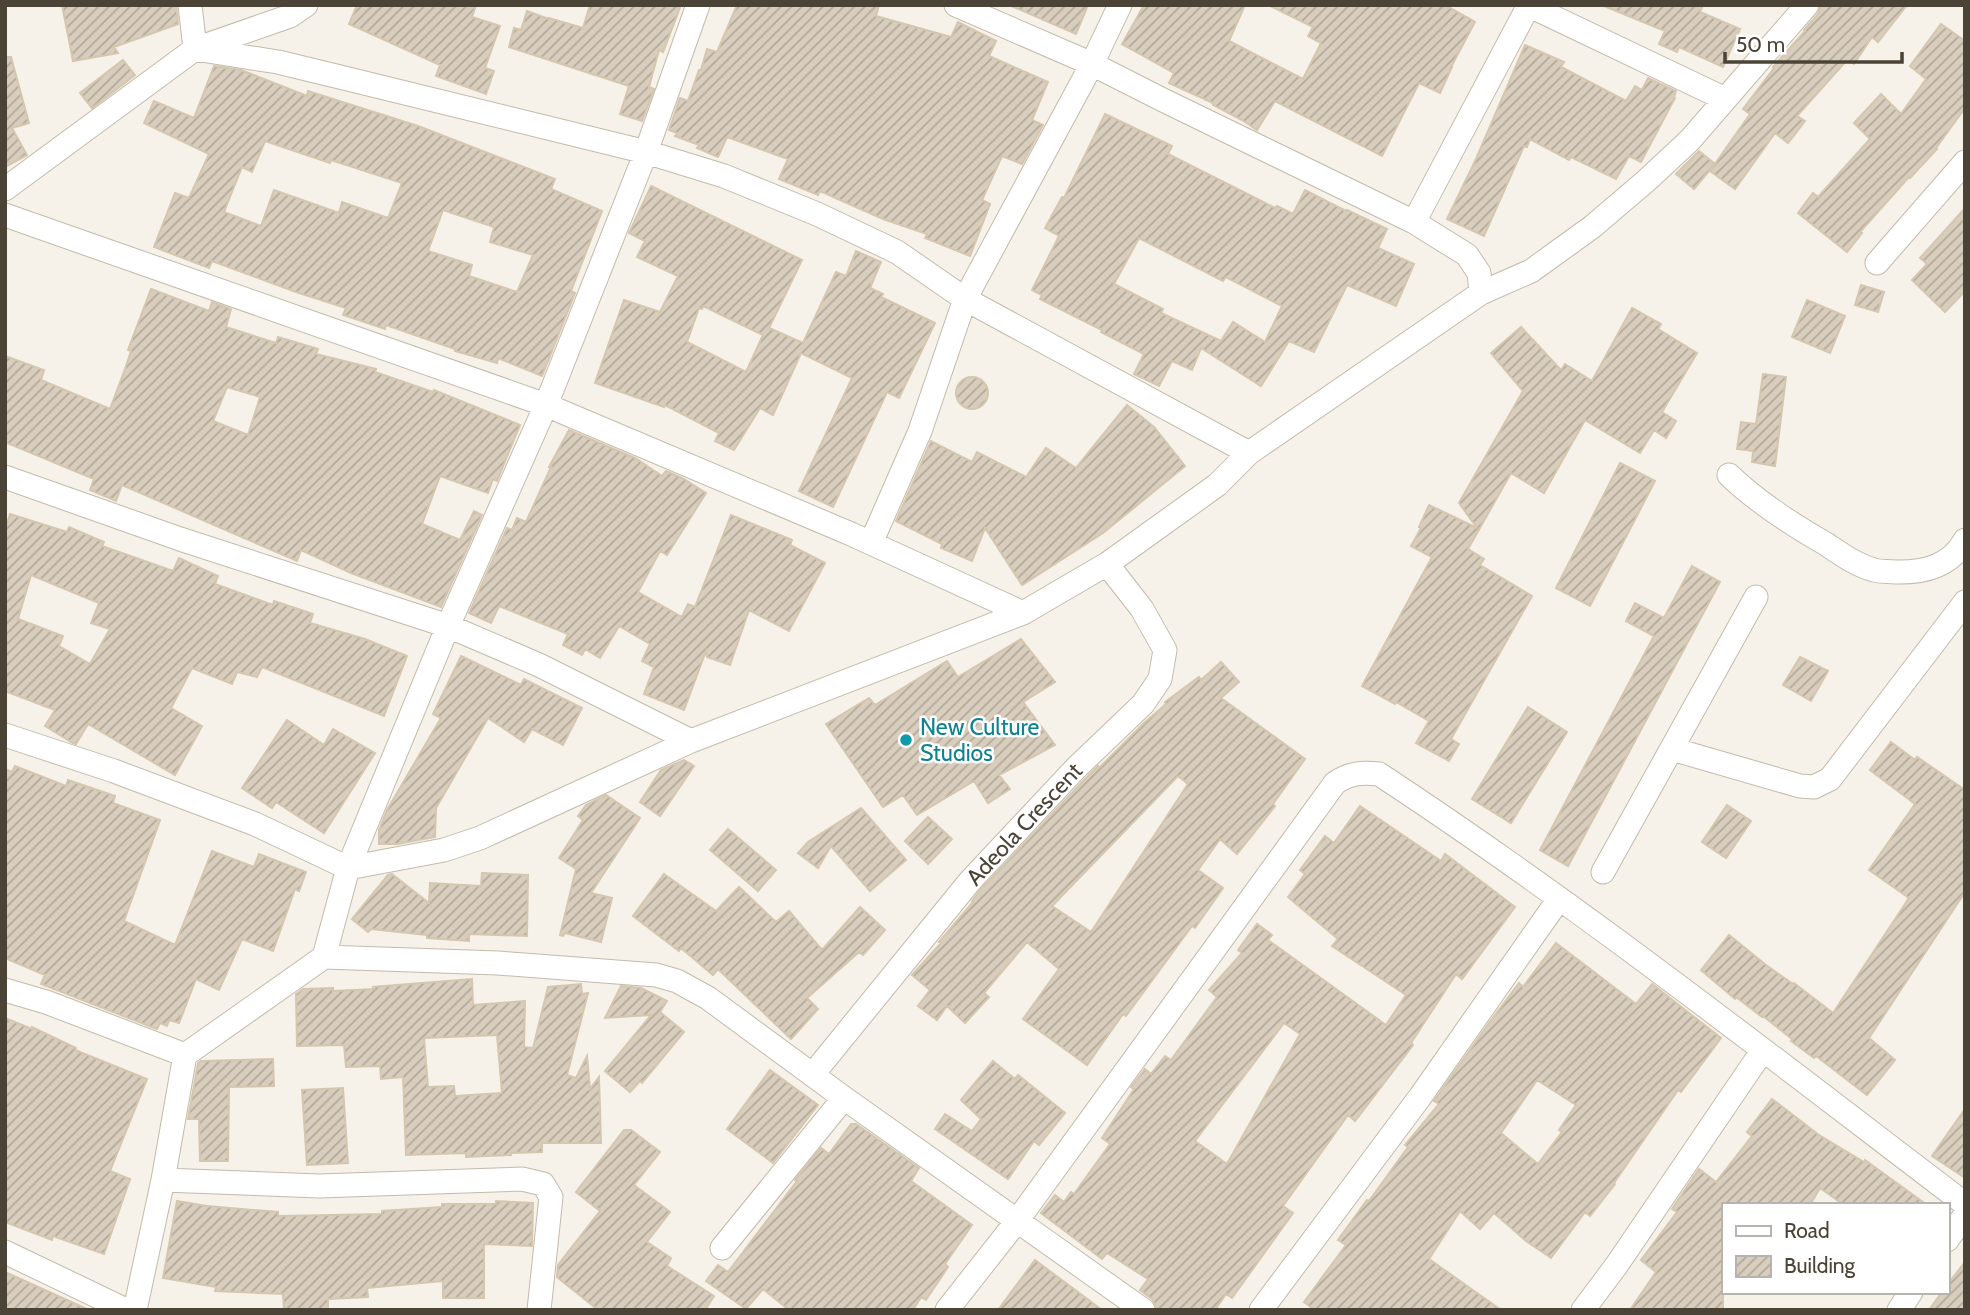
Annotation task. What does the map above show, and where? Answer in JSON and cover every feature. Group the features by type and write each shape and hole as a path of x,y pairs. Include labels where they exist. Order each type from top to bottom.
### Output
{"street":[{"path":"190,5 195,49"},
{"path":"5,189 195,49 290,16 306,5"},
{"path":"324,957 348,868 447,626 546,405 646,152 698,5"},
{"path":"956,5 1092,64 1415,222 1467,255 1479,273 1481,293"},
{"path":"871,543 920,430 965,299 1092,64 1120,5"},
{"path":"1415,222 1529,5 1725,99"},
{"path":"5,735 114,771 255,824 348,868 443,850 480,838 691,741 1023,613 1109,566 1217,485 1249,453 1481,293 1531,271 1592,227 1690,140 1807,5"},
{"path":"195,49 278,62 646,152 724,176 817,214 897,252 965,299 1249,453"},
{"path":"1877,263 1965,162"},
{"path":"5,215 546,405 871,543 1023,613"},
{"path":"1729,475 1771,510 1875,571 1919,572 1937,566 1948,560 1965,540"},
{"path":"5,477 447,626 539,665 691,741"},
{"name":"Adeola Crescent","path":"813,1074 970,881 1076,768 1143,704 1160,679 1165,650 1142,608 1109,566"},
{"path":"1603,872 1756,597"},
{"path":"1672,749 1800,786 1814,787 1830,779 1965,603"},
{"path":"947,1310 1017,1221 1335,783 1348,775 1364,772 1379,774 1559,899 1965,1204"},
{"path":"1261,1310 1420,1097 1559,899"},
{"path":"135,1310 163,1180 185,1055 324,957 498,963 656,975 677,981 708,998 1143,1310"},
{"path":"5,990 47,1002 185,1055"},
{"path":"1583,1310 1763,1050"},
{"path":"722,1248 844,1098"},
{"path":"163,1180 319,1186 522,1179 543,1184 551,1197 539,1310"},
{"path":"1949,1237 1965,1215"},
{"path":"5,1252 126,1310"},
{"path":"1899,1310 1910,1294"}],"building":[{"path":"62,5 176,5 178,24 114,47 118,53 73,61"},
{"path":"357,5 476,5 472,17 500,26 485,68 494,71 486,94 436,76 440,65 349,24"},
{"path":"590,5 681,5 663,52 659,50 649,87 654,89 642,121 620,114 629,86 509,47 514,28 521,30 527,11 583,28"},
{"path":"737,5 879,5 876,16 951,37 958,22 996,41 989,56 1048,82 1032,120 1043,125 1022,164 1002,156 982,200 990,204 970,256 925,238 927,234 883,219 820,191 818,195 779,179 788,159 727,137 718,157 697,148 699,145 675,136 677,133 669,130 680,98 688,101 707,49 717,52"},
{"path":"1009,5 1088,5 1076,34"},
{"path":"1144,5 1245,5 1229,41 1303,79 1321,43 1308,36 1313,27 1268,5 1445,5 1475,22 1440,93 1419,83 1382,156 1275,101 1257,130 1213,103 1169,83 1174,73 1122,44"},
{"path":"1703,5 1700,12 1740,29 1723,67 1679,47 1677,52 1659,44 1665,31 1604,6"},
{"path":"1821,5 1907,5 1878,42 1872,37 1854,64 1847,60 1797,116 1805,121 1788,143 1775,133 1735,189 1710,171 1750,114 1743,109 1773,67 1818,14"},
{"path":"1941,24 1965,41 1965,108 1937,149 1860,232 1862,233 1847,252 1798,213 1813,193 1818,197 1870,139 1854,123 1881,94 1901,114 1926,79 1910,66"},
{"path":"1525,45 1564,62 1561,67 1626,101 1635,86 1642,90 1648,78 1676,91 1675,98 1641,162 1629,156 1616,179 1571,157 1569,160 1530,139 1527,147 1524,146 1484,236 1447,219"},
{"path":"5,57 11,57 29,123 12,128 27,155 5,167"},
{"path":"123,60 135,75 92,108 80,93"},
{"path":"214,66 241,70 307,96 308,91 418,126 555,179 551,189 602,211 571,291 575,293 542,376 498,358 497,363 455,351 386,325 385,329 343,315 346,308 212,261 209,268 154,247 175,193 189,198 209,154 144,123 154,101 194,118","holes":["265,141 402,183 388,218 342,202 339,213 274,190 261,226 224,212 242,167 252,172","443,210 494,227 490,242 533,255 517,292 469,276 472,265 428,251"]},
{"path":"1105,114 1172,146 1168,154 1275,208 1277,206 1293,214 1305,190 1387,229 1378,248 1414,264 1396,306 1347,285 1314,352 1289,341 1261,386 1201,348 1192,370 1172,361 1159,386 1134,374 1144,354 1040,299 1042,295 1032,290 1059,236 1045,228 1062,197 1064,198","holes":["1139,238 1223,281 1226,277 1282,306 1265,342 1233,322 1221,341 1161,313 1163,309 1114,284"]},
{"path":"1699,151 1715,164 1694,189 1676,174"},
{"path":"651,186 802,260 769,328 803,343 836,272 846,276 856,251 881,262 870,288 883,294 881,297 935,323 899,398 887,392 833,507 799,491 852,378 801,353 773,415 760,408 734,450 715,441 719,433 665,405 664,407 595,383 624,300 660,312 678,276 637,257 645,241 629,233","holes":["703,306 763,335 746,372 687,342 699,308 702,309"]},
{"path":"1965,208 1965,291 1945,312 1912,280 1927,264 1920,258"},
{"path":"1861,285 1884,292 1878,312 1855,305"},
{"path":"151,289 209,311 212,302 231,309 226,327 276,343 278,337 318,349 316,354 376,369 375,372 433,392 434,390 520,425 497,481 493,479 488,493 440,476 422,524 460,540 474,511 482,515 441,607 351,573 301,550 297,561 122,485 116,501 90,490 94,479 5,442 5,356 44,370 41,380 110,409 131,351 128,350","holes":["227,387 260,397 248,435 213,421"]},
{"path":"1807,300 1845,316 1830,353 1792,337"},
{"path":"1632,308 1661,324 1658,329 1697,353 1662,412 1676,421 1666,438 1654,430 1640,453 1585,420 1544,493 1511,473 1468,549 1484,559 1480,565 1532,596 1451,739 1459,744 1449,761 1416,743 1429,721 1362,686 1432,557 1411,546 1429,505 1477,528 1459,503 1523,391 1491,353 1521,327 1561,370 1565,364 1592,381"},
{"path":"1763,374 1786,377 1775,466 1752,462 1753,451 1737,449 1741,422 1756,424"},
{"path":"972,377 984,381 988,393 984,405 972,409 960,405 956,393 960,381"},
{"path":"1127,405 1154,427 1185,466 1103,533 1022,585 985,528 972,561 941,548 942,544 896,521 931,441 972,462 977,452 1026,477 1046,448 1076,468"},
{"path":"569,430 635,458 662,476 666,471 682,478 706,493 667,555 660,551 638,592 682,617 688,604 695,607 731,515 792,540 790,545 825,563 789,631 749,610 730,665 707,657 706,651 684,710 644,694 654,667 642,661 650,644 619,626 600,658 585,649 582,655 563,645 568,634 499,606 491,623 469,613 507,528 512,530 517,518 526,522 549,467"},
{"path":"1620,463 1655,481 1590,606 1556,588"},
{"path":"10,514 67,532 69,527 104,542 102,546 173,571 179,558 218,576 215,584 273,605 274,601 313,614 310,623 365,639 407,656 384,716 262,667 257,677 237,672 232,684 192,668 171,708 202,726 175,775 88,724 76,744 73,743 45,726 55,710 5,691 5,530","holes":["31,575 99,603 91,623 110,629 90,664 59,646 63,636 18,619"]},
{"path":"1692,566 1720,582 1568,866 1540,850 1654,636 1626,621 1635,603 1664,618"},
{"name":"New Culture Studios","path":"1021,639 1055,682 1023,702 1055,745 999,775 1010,789 988,803 974,781 917,815 903,795 883,807 826,724 869,698 875,705 947,661 958,677"},
{"path":"461,656 521,685 524,679 582,708 563,745 532,729 524,742 488,718 436,808 435,837 397,844 379,844 379,830 387,810 441,718 433,714"},
{"path":"1800,657 1828,671 1811,701 1783,685"},
{"path":"1221,662 1239,682 1221,698 1305,759 1273,804 1275,806 1237,854 1220,839 1198,870 1223,888 1126,1016 1123,1014 1087,1065 1023,1019 1059,969 1027,942 984,993 989,997 965,1023 947,1006 937,1020 918,1006 930,990 912,975 941,943 939,942 982,888 1086,778 1166,704 1165,702 1199,677 1201,680","holes":["1178,776 1188,784 1091,932 1052,906"]},
{"path":"1528,707 1567,732 1511,823 1472,799"},
{"path":"287,720 324,745 333,729 375,753 324,833 276,802 272,808 242,788"},
{"path":"1891,742 1965,790 1965,892 1869,1038 1895,1060 1867,1095 1816,1056 1814,1058 1791,1041 1792,1039 1763,1016 1736,997 1735,999 1701,970 1729,935 1833,1013 1909,898 1869,870 1915,804 1870,770"},
{"path":"684,760 694,766 660,816 640,802 661,770"},
{"path":"15,766 66,786 68,780 115,796 113,803 160,820 124,921 175,945 212,851 254,867 259,854 306,872 299,891 295,889 273,951 242,939 219,990 196,979 179,1023 169,1020 167,1026 160,1023 157,1029 41,984 45,975 5,958 5,769 12,772"},
{"path":"606,795 640,818 591,893 612,898 601,942 565,933 563,936 560,935 576,869 559,858 583,820 578,816 586,805"},
{"path":"1727,805 1751,821 1726,858 1702,842"},
{"path":"1360,806 1441,861 1445,854 1515,907 1462,979 1456,974 1411,1043 1413,1045 1355,1121 1348,1115 1283,1206 1293,1213 1232,1298 1226,1294 1215,1310 1157,1310 1152,1299 1140,1290 1148,1279 1107,1253 1102,1259 1041,1213 1055,1195 1064,1202 1071,1192 1074,1194 1110,1144 1102,1138 1134,1089 1131,1087 1145,1069 1151,1074 1165,1056 1171,1060 1217,997 1209,990 1242,953 1238,950 1257,924 1272,935 1268,940 1386,1025 1406,995 1332,946 1338,939 1288,897 1305,874 1300,870 1325,836 1334,843","holes":["1284,1023 1300,1034 1227,1164 1195,1141"]},
{"path":"861,808 906,860 870,891 831,846 818,868 798,853 808,842"},
{"path":"928,817 952,839 928,864 905,841"},
{"path":"728,829 776,870 758,891 710,850"},
{"path":"482,873 528,875 527,936 469,934 469,941 427,938 427,935 371,929 368,932 352,919 388,875 392,874 429,903 430,883 481,886"},
{"path":"664,874 716,911 739,887 776,922 789,911 822,950 860,907 885,930 863,955 859,952 807,998 818,1009 791,1039 718,969 713,975 681,948 679,951 633,916"},
{"path":"1556,943 1636,1004 1652,984 1721,1038 1681,1092 1678,1090 1615,1184 1590,1216 1585,1212 1551,1258 1526,1241 1494,1213 1480,1229 1460,1211 1429,1259 1501,1310 1315,1310 1304,1302 1346,1245 1338,1240 1408,1147 1405,1145 1439,1104 1434,1101 1489,1023 1519,983 1523,987","holes":["1537,1080 1576,1105 1559,1130 1562,1132 1538,1164 1501,1133"]},
{"path":"472,979 473,1005 525,1001 524,1047 533,1048 548,987 581,984 582,994 588,993 567,1075 576,1078 587,1056 590,1089 599,1077 601,1143 542,1143 542,1152 511,1155 406,1155 403,1077 381,1079 380,1066 346,1067 344,1045 297,1046 296,994 303,989 333,988 333,991 374,989 373,987","holes":["497,1035 502,1093 455,1096 454,1086 428,1087 424,1038"]},
{"path":"621,986 641,988 667,1001 660,1012 684,1032 642,1083 640,1081 630,1092 605,1071 651,1015 605,1018"},
{"path":"5,1018 32,1027 76,1048 75,1050 147,1079 110,1171 130,1179 104,1254 53,1236 52,1240 5,1222"},
{"path":"273,1059 274,1086 229,1087 228,1161 200,1161 199,1119 188,1119 198,1063"},
{"path":"993,1061 1015,1079 1018,1075 1065,1113 1039,1145 1034,1141 1008,1179 935,1129 945,1114 972,1131 981,1119 961,1100"},
{"path":"770,1070 818,1105 773,1163 727,1129"},
{"path":"343,1088 348,1163 307,1165 302,1090"},
{"path":"1772,1099 1819,1135 1864,1162 1865,1160 1924,1203 1841,1203 1820,1188 1811,1203 1722,1203 1723,1310 1630,1310 1656,1272 1641,1260 1677,1212 1672,1209 1699,1169 1716,1182 1752,1136 1747,1132"},
{"path":"1965,1109 1965,1178 1932,1156"},
{"path":"851,1124 856,1124 919,1168 911,1181 972,1225 945,1264 948,1267 926,1300 921,1297 913,1310 789,1310 763,1289 746,1309 706,1281 718,1265 728,1272 821,1148 829,1154"},
{"path":"624,1130 631,1130 660,1152 634,1185 670,1212 647,1242 671,1258 667,1266 714,1296 705,1310 598,1310 557,1277 558,1265 600,1211 576,1192"},
{"path":"177,1201 278,1212 278,1216 382,1214 382,1211 442,1207 442,1204 496,1204 496,1201 533,1203 532,1246 484,1244 484,1298 443,1298 443,1281 367,1288 368,1297 328,1299 328,1310 284,1310 283,1294 215,1291 216,1287 163,1278"},
{"path":"1035,1260 1102,1310 998,1310"},
{"path":"1965,1262 1965,1310 1929,1310 1941,1294 1949,1294 1949,1282"},
{"path":"5,1272 89,1310 5,1310"}],"place":[{"name":"New Culture Studios","path":"906,740"}]}
